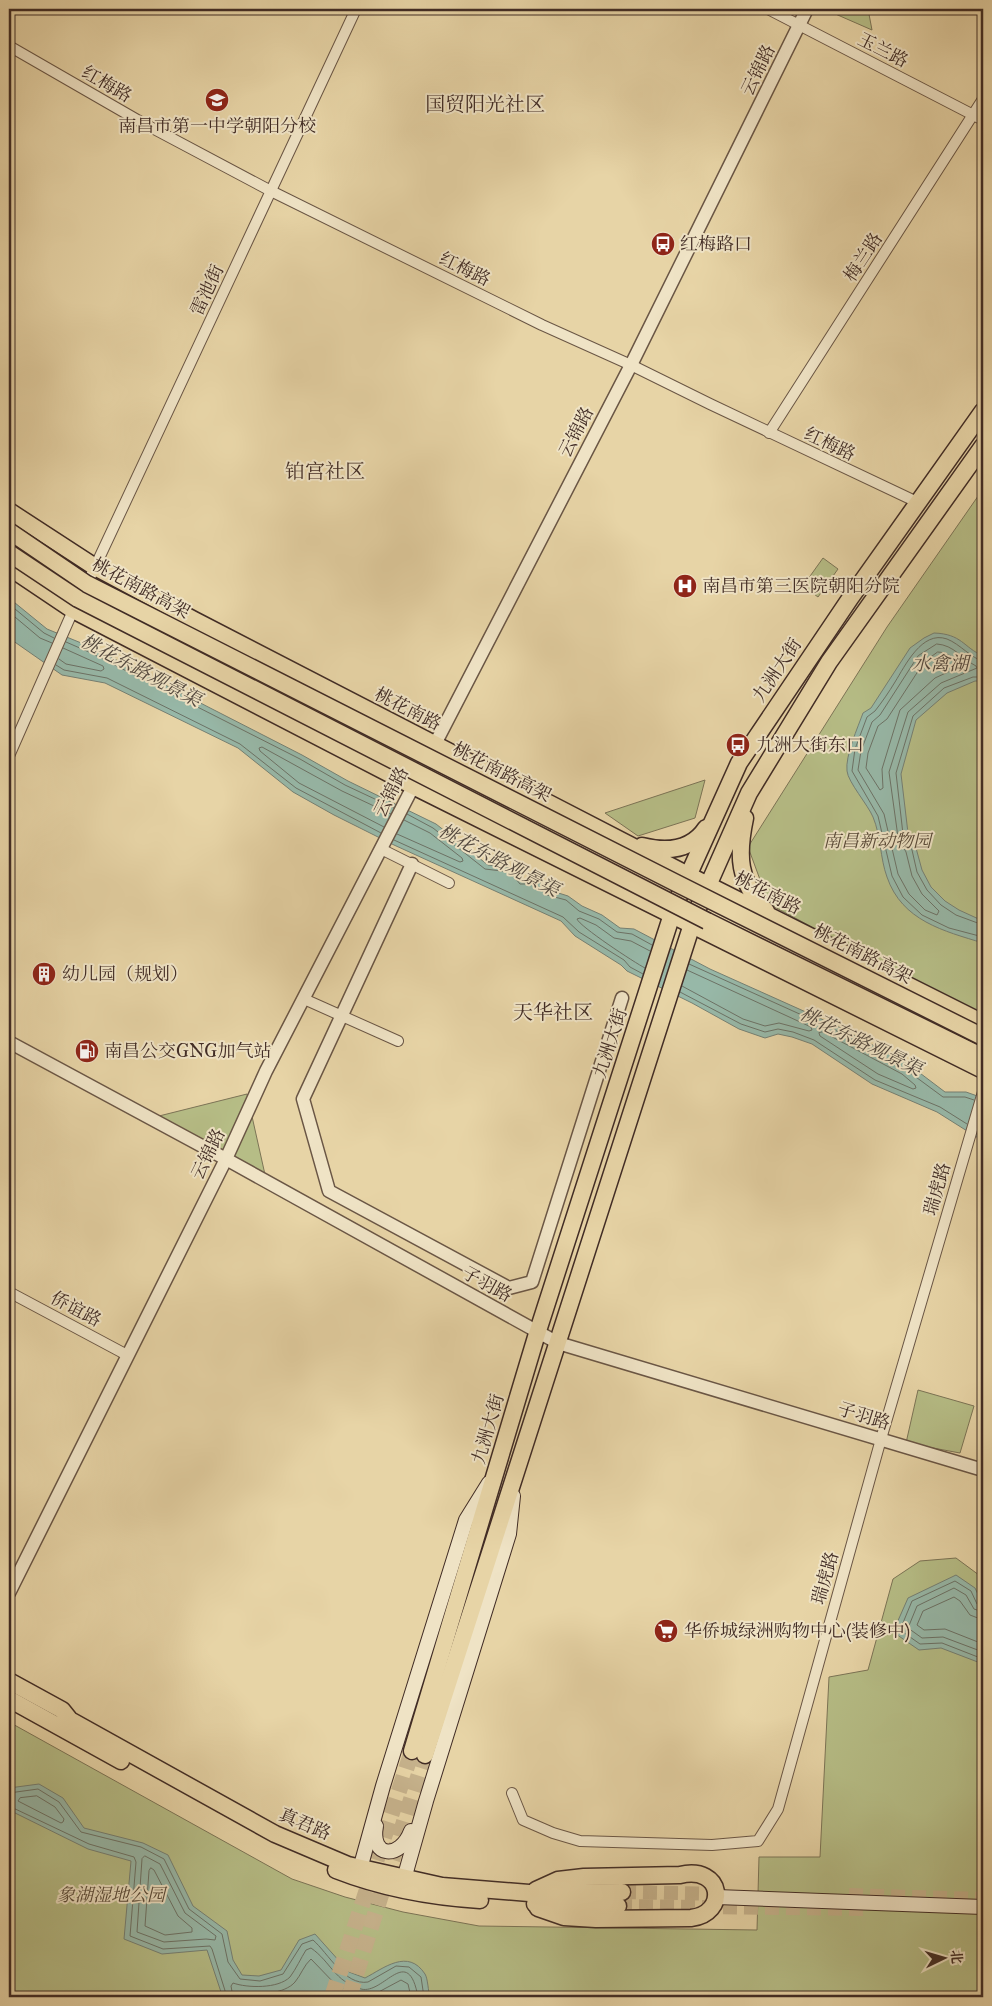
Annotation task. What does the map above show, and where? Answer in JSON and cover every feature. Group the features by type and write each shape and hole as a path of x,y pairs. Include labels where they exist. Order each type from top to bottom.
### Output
{"main road":[{"name":"九洲大街","path":"983,411 917,502 801,670 739,764 688,875 663,941 532,1350 418,1753 515,1473 684,950 708,885 750,793 829,662 983,446"},
{"name":"桃花南路","path":"9,511 95,567 194,620 619,840 983,1023"},
{"name":"桃花南路高架","path":"9,531 87,584 676,884 983,1037"},
{"path":"9,553 76,605 708,922 983,1057"},
{"path":"9,567 411,791 640,899 983,1070"},
{"path":"619,840 648,848 669,850 680,849 693,841 705,830 739,764"},
{"path":"750,793 740,839 741,865 749,891 772,918"},
{"path":"640,899 662,926 663,941"},
{"path":"359,1873 383,1786 466,1520 498,1467"},
{"path":"403,1883 426,1801 509,1534 515,1473"},
{"name":"真君路","path":"9,1681 62,1710 70,1720 275,1834 348,1864 359,1873"},
{"name":"真君路","path":"9,1699 269,1842 359,1873 403,1883 442,1886 528,1898 620,1899"},
{"path":"383,1786 374,1837 382,1849 389,1852 403,1847 409,1837 420,1808 426,1801"},
{"path":"693,1872 706,1876 713,1882 716,1897 715,1904 700,1917 596,1919 564,1917 528,1898 558,1880 584,1876 680,1875 693,1872"},
{"path":"716,1897 983,1907"}],"street":[{"name":"雷池街","path":"87,584 356,9"},
{"name":"玉兰路","path":"768,9 983,120"},
{"name":"云锦路","path":"9,1593 226,1159 266,1071 631,365 807,9"},
{"name":"红梅路","path":"9,46 141,122 271,191 542,326 631,365 769,433 917,502"},
{"name":"梅兰路","path":"769,433 983,99"},
{"path":"9,756 76,605"},
{"path":"382,847 449,882"},
{"path":"412,864 303,1099 329,1192 509,1288 532,1282 622,998"},
{"path":"304,999 398,1041"},
{"name":"子羽路","path":"9,1042 226,1159 558,1343 983,1470"},
{"name":"瑞虎路","path":"512,1793 523,1820 553,1833 580,1841 712,1845 758,1841 778,1809 881,1439 983,1092"},
{"name":"侨谊路","path":"9,1292 127,1355"},
{"path":"517,1320 532,1350"}],"green space":[{"path":"824,9 868,9 872,30"},
{"name":"南昌新动物园","path":"983,489 983,1014 881,964 769,904 748,847 887,627"},
{"path":"823,558 838,569 818,597 803,586"},
{"path":"705,780 695,818 638,836 605,813"},
{"path":"247,1094 268,1188 143,1120"},
{"path":"918,1390 974,1406 960,1453 906,1443"},
{"name":"象湖湿地公园","path":"956,1558 983,1578 983,1997 9,1997 9,1722 292,1879 345,1897 403,1912 479,1926 757,1930 759,1857 820,1857 829,1677 868,1670 893,1579 920,1561"}],"water":[{"name":"桃花东路观景渠","path":"9,598 47,629 91,647 302,755 348,781 436,824 488,865 512,868 522,880 536,879 549,890 568,896 582,906 602,915 620,928 634,929 710,969 837,1026 908,1064 945,1092 966,1092 983,1098 983,1141 937,1112 872,1084 812,1044 778,1034 765,1038 739,1029 627,971 621,965 575,936 561,921 394,845 293,792 238,748 105,683 62,675 9,638"},
{"name":"水禽湖","path":"934,633 957,638 983,656 983,681 975,681 947,693 916,720 901,774 908,833 916,848 922,870 931,887 945,901 983,921 983,943 954,934 926,922 903,904 894,892 887,877 873,817 848,776 847,771 850,750 863,713 871,708 910,648"},
{"path":"956,1575 975,1588 983,1605 983,1664 941,1648 919,1650 893,1632 908,1598"},
{"path":"39,1784 63,1798 84,1828 143,1843 168,1855 193,1906 227,1931 233,1960 242,1975 259,1976 281,1970 299,1940 315,1934 349,1972 365,1978 388,1965 404,1961 411,1962 418,1966 425,1974 430,1997 221,1997 222,1995 207,1950 162,1954 124,1939 131,1861 88,1849 9,1810 9,1788"}],"tunnel":[{"path":"332,1997 412,1751"},
{"path":"349,1997 425,1755"},
{"path":"622,1892 725,1894"},
{"path":"849,1895 983,1899"},
{"path":"618,1906 870,1909"}],"place":[{"name":"南昌市第一中学朝阳分校","path":"217,100"},
{"name":"红梅路口","path":"663,244"},
{"name":"南昌市第三医院朝阳分院","path":"685,586"},
{"name":"九洲大街东口","path":"738,745"},
{"name":"幼儿园（规划）","path":"44,974"},
{"name":"南昌公交GNG加气站","path":"87,1051"},
{"name":"华侨城绿洲购物中心(装修中)","path":"666,1631"}],"district":[{"name":"国贸阳光社区","path":"485,104"},
{"name":"铂宫社区","path":"325,471"},
{"name":"天华社区","path":"553,1012"}]}
